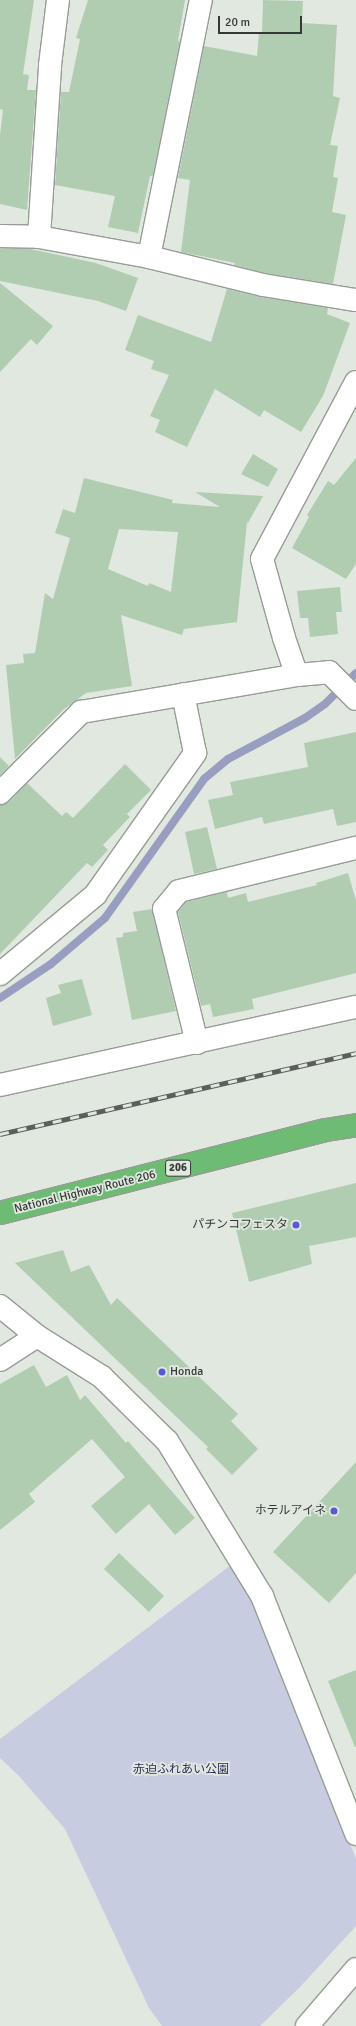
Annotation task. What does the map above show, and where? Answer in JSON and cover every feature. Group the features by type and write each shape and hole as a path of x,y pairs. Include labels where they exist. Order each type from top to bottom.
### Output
{"highway":[{"name":"National Highway Route 206","path":"0,1213 326,1130 356,1125"}],"street":[{"path":"39,236 50,65 58,0"},
{"path":"149,257 201,0"},
{"path":"0,236 39,236 149,257 263,285 356,300"},
{"path":"297,675 284,638 262,559 356,382"},
{"path":"0,794 81,712 297,675 329,672 356,699"},
{"path":"0,974 95,895 195,753 183,694"},
{"path":"197,1043 164,909 179,891 356,848"},
{"path":"0,1085 356,1007"},
{"path":"0,1306 37,1336 102,1377 167,1441 262,1596 356,1834"},
{"path":"0,1360 37,1336"},
{"path":"307,2026 355,1976"}],"green space":[{"name":"赤迫ふれあい公園","path":"231,1565 267,1629 356,1859 356,1926 300,1987 260,2026 162,2026 149,2008 65,1829 19,1776 0,1758 0,1739"}],"building":[{"path":"0,0 34,0 23,74 29,75 27,90 36,90 27,210 0,204 0,135 3,110 0,109"},
{"path":"88,0 185,0 178,41 180,41 153,176 150,176 138,233 108,227 115,196 55,185 61,92 69,92 80,39 76,38"},
{"path":"263,0 303,1 302,23 337,25 333,96 340,98 330,145 338,146 333,177 338,178 332,212 346,215 333,284 265,273 234,265 235,263 181,252 190,180 178,178 204,46 257,56 259,33 262,33"},
{"path":"0,248 30,249 96,263 138,278 126,311 98,301 0,281"},
{"path":"0,283 53,326 37,345 31,339 0,372"},
{"path":"227,289 261,297 328,308 327,314 350,323 323,396 301,432 264,410 260,417 215,389 187,447 155,432 160,420 150,416 169,375 151,369 154,361 125,350 138,315 211,342"},
{"path":"253,454 278,469 268,487 241,474"},
{"path":"356,458 356,564 346,579 292,548 309,517 307,515 328,481 334,485"},
{"path":"84,478 173,500 172,503 220,507 195,492 263,496 248,523 247,522 237,622 184,629 182,635 121,615 132,686 86,693 63,710 15,759 6,665 24,663 23,654 35,653 45,593 53,599 70,538 55,533 63,509 75,513","holes":["119,529 178,532 171,592 149,583 148,586 108,569"]},
{"path":"340,587 342,612 336,612 338,634 310,637 308,618 300,618 297,591"},
{"path":"356,732 356,822 337,826 333,809 264,824 262,817 215,829 208,800 233,795 230,782 308,767 304,743"},
{"path":"0,757 9,766 0,775"},
{"path":"125,764 151,790 127,814 130,817 103,845 108,850 92,867 87,863 0,954 0,805 9,802 27,783 62,816 66,812 73,818"},
{"path":"207,827 217,869 194,874 185,832"},
{"path":"348,873 356,900 356,973 252,999 254,1009 213,1017 210,1004 201,1006 178,912 186,902 227,892 228,898 246,893 248,902 317,885 316,883"},
{"path":"152,909 176,1011 132,1020 116,938 123,937 123,933 137,931 133,912"},
{"path":"82,979 92,1015 53,1026 46,998 61,993 58,985"},
{"name":"パチンコフェスタ","path":"356,1183 356,1237 309,1246 312,1264 249,1282 232,1213"},
{"path":"63,1250 71,1272 89,1265 111,1305 117,1298 238,1414 231,1421 258,1449 232,1475 206,1449 208,1447 15,1263"},
{"path":"34,1365 46,1387 67,1375 80,1400 85,1395 126,1443 128,1441 195,1518 175,1535 149,1504 116,1534 91,1506 125,1477 92,1439 29,1494 35,1502 0,1530 0,1384"},
{"name":"ホテルアイネ","path":"356,1462 356,1573 329,1603 273,1552"},
{"path":"119,1553 164,1596 149,1612 104,1569"},
{"path":"356,1670 356,1747 355,1747 328,1681"}],"waterway":[{"path":"0,998 51,964 105,918 204,779 228,759 305,718 325,704 356,673"}],"railway":[{"path":"0,1134 356,1053"}],"place":[{"name":"パチンコフェスタ","path":"296,1225"},
{"name":"Honda","path":"162,1372"},
{"name":"ホテルアイネ","path":"334,1511"}]}
